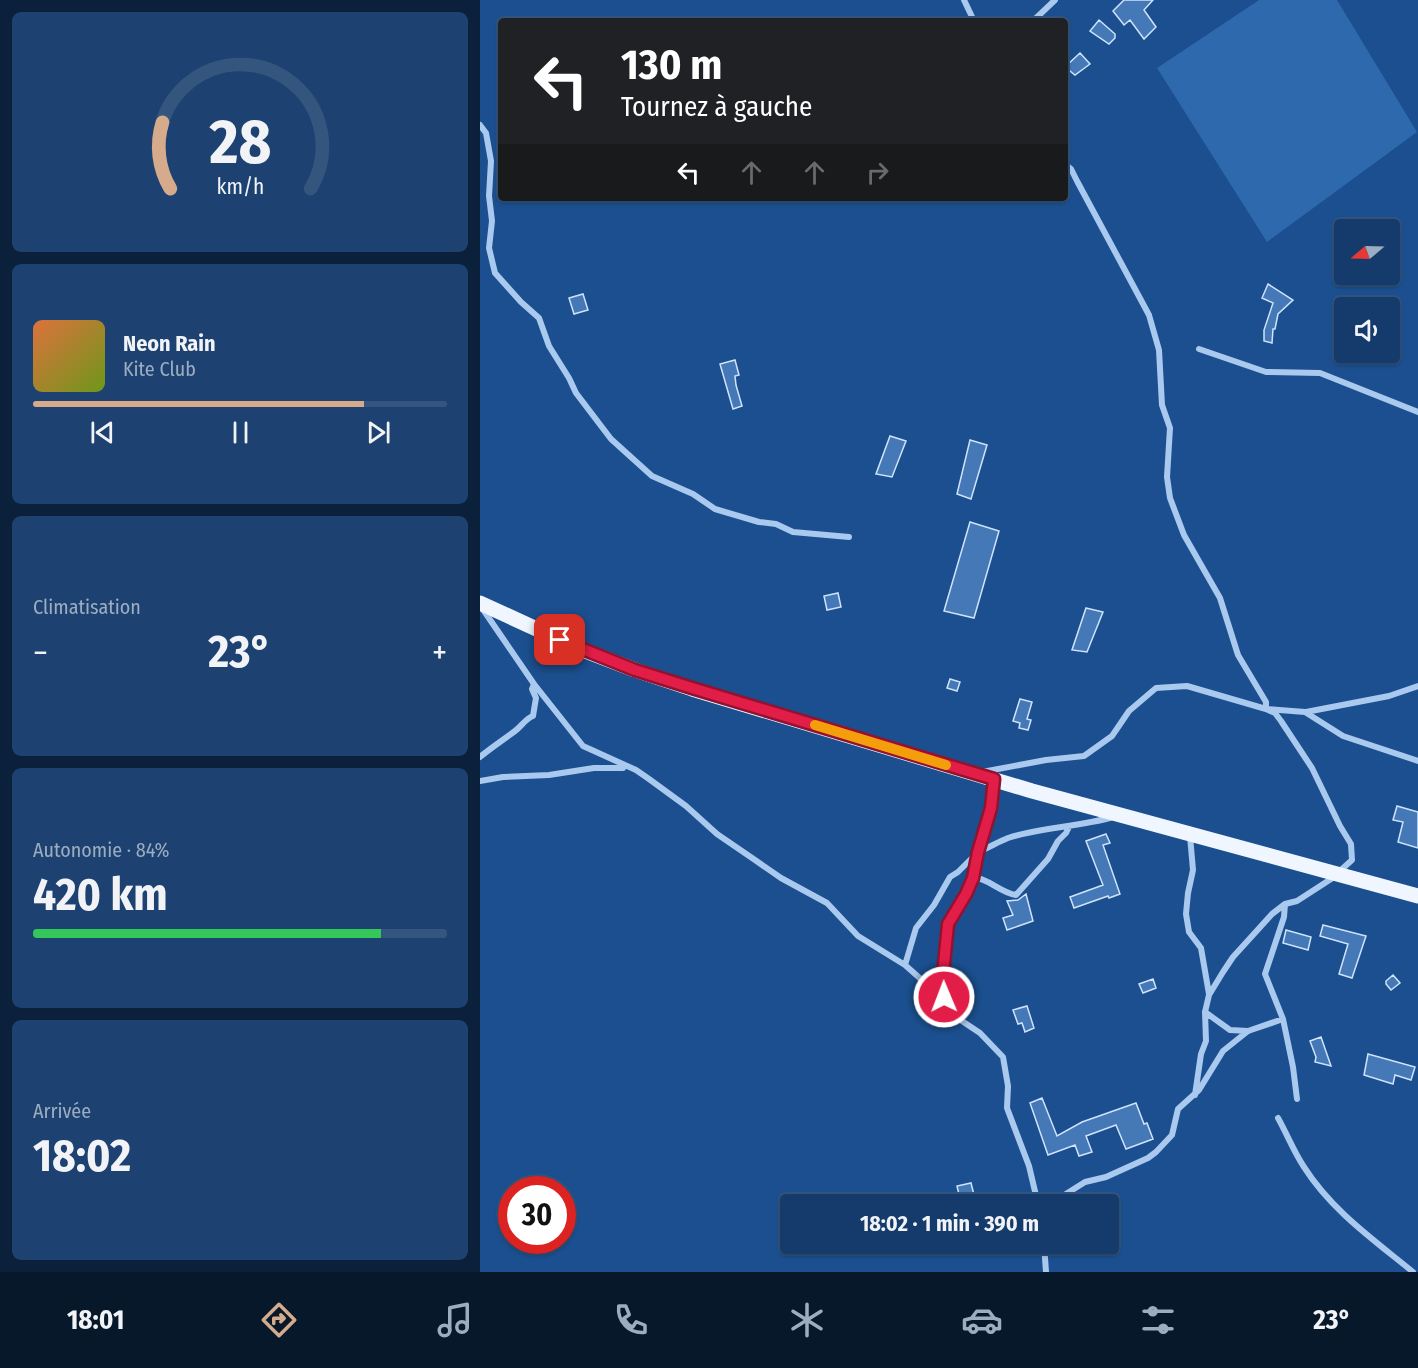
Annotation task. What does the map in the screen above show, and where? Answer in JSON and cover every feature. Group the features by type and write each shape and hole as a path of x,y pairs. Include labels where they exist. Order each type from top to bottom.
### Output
{"main road":[{"path":"480,604 580,649 635,670 994,779 1418,896"}],"street":[{"path":"964,0 973,18"},
{"path":"1036,18 1055,0"},
{"path":"480,124 486,133 492,161 489,196 492,221 489,248 495,273 539,318 549,346 576,393 611,439 652,476 693,494 715,508 793,532 849,537"},
{"path":"1068,168 1149,315 1159,350 1162,405 1170,428 1167,477 1170,498 1184,535 1220,598 1238,655 1266,702 1266,709"},
{"path":"1199,349 1266,372 1320,373 1418,412"},
{"path":"480,604 534,684 583,746 636,771 686,806 717,834 781,878 827,903 858,936 905,965 962,1021 980,1033 1003,1056 1008,1086 1007,1108 1029,1166 1036,1194"},
{"path":"480,757 533,716 536,698 532,689 534,684"},
{"path":"974,773 1046,760 1084,756 1112,736 1129,711 1156,688 1187,686 1266,709 1275,713 1281,721 1312,768 1351,844 1352,860 1331,879 1297,901 1285,904 1272,914 1233,957 1209,994 1205,1012 1206,1041 1201,1054 1195,1095"},
{"path":"1266,709 1305,712 1389,696 1418,686"},
{"path":"1305,712 1343,736 1418,761"},
{"path":"480,781 503,777 549,775 594,768 636,771"},
{"path":"945,1003 943,974 948,924 973,878 991,808 994,779"},
{"path":"905,965 916,928 934,905 950,877 978,852 1009,838 1092,823 1120,815"},
{"path":"973,878 979,878 1016,895 1048,859 1069,827"},
{"path":"1190,834 1193,870 1186,914 1189,932 1201,948 1209,994"},
{"path":"1285,904 1284,917 1265,974 1283,1019 1297,1099"},
{"path":"1205,1012 1230,1030 1248,1031"},
{"path":"1066,1194 1085,1182 1106,1177 1156,1152 1172,1135 1178,1109 1195,1095 1223,1051 1248,1031 1283,1019"},
{"path":"1278,1118 1304,1167 1326,1196 1359,1230 1413,1272"},
{"path":"1045,1254 1046,1272"}],"shaded area":[{"path":"1259,0 1337,0 1417,132 1267,242 1157,68"}],"building":[{"path":"1124,0 1153,0 1144,10 1156,27 1144,39 1130,20 1124,25 1113,11"},
{"path":"1099,20 1115,34 1115,38 1109,44 1090,31"},
{"path":"1080,53 1090,64 1075,75 1068,69 1068,64"},
{"path":"1268,284 1293,300 1278,314 1275,329 1273,329 1272,343 1264,341 1264,330 1273,303 1262,298"},
{"path":"583,294 588,310 574,314 569,298"},
{"path":"735,360 739,375 735,376 736,385 742,406 733,409 720,364"},
{"path":"890,436 906,441 892,477 876,474"},
{"path":"970,440 987,445 971,499 957,494"},
{"path":"970,522 999,531 974,618 944,611"},
{"path":"838,593 841,607 827,610 824,596"},
{"path":"1086,608 1103,612 1087,652 1072,650"},
{"path":"950,679 960,682 957,691 947,688"},
{"path":"1020,699 1032,702 1027,719 1031,720 1028,730 1019,728 1020,723 1013,721"},
{"path":"1397,806 1418,812 1418,848 1398,842 1403,822 1393,820"},
{"path":"1106,834 1110,843 1103,845 1120,894 1074,908 1070,897 1103,885 1086,841"},
{"path":"1026,894 1033,921 1007,930 1003,918 1013,915 1007,901 1018,900"},
{"path":"1323,925 1366,936 1352,978 1339,974 1348,944 1320,936"},
{"path":"1286,930 1311,937 1308,950 1283,943"},
{"path":"1393,975 1400,983 1391,990 1386,981"},
{"path":"1153,979 1156,988 1143,993 1139,984"},
{"path":"1027,1006 1034,1028 1025,1032 1022,1023 1018,1024 1013,1010"},
{"path":"1321,1037 1331,1066 1315,1062 1316,1057 1310,1041"},
{"path":"1368,1054 1415,1067 1411,1080 1395,1075 1393,1084 1364,1075"},
{"path":"1042,1098 1057,1136 1082,1122 1136,1103 1153,1139 1126,1149 1116,1125 1086,1136 1092,1152 1079,1156 1075,1145 1048,1155 1030,1103"},
{"path":"971,1183 974,1194 959,1194 957,1186"}],"slow traffic":[{"path":"815,725 946,765"}],"route":[{"path":"560,640 635,670 994,779 991,808 973,878 948,924 945,936 944,997"}]}
